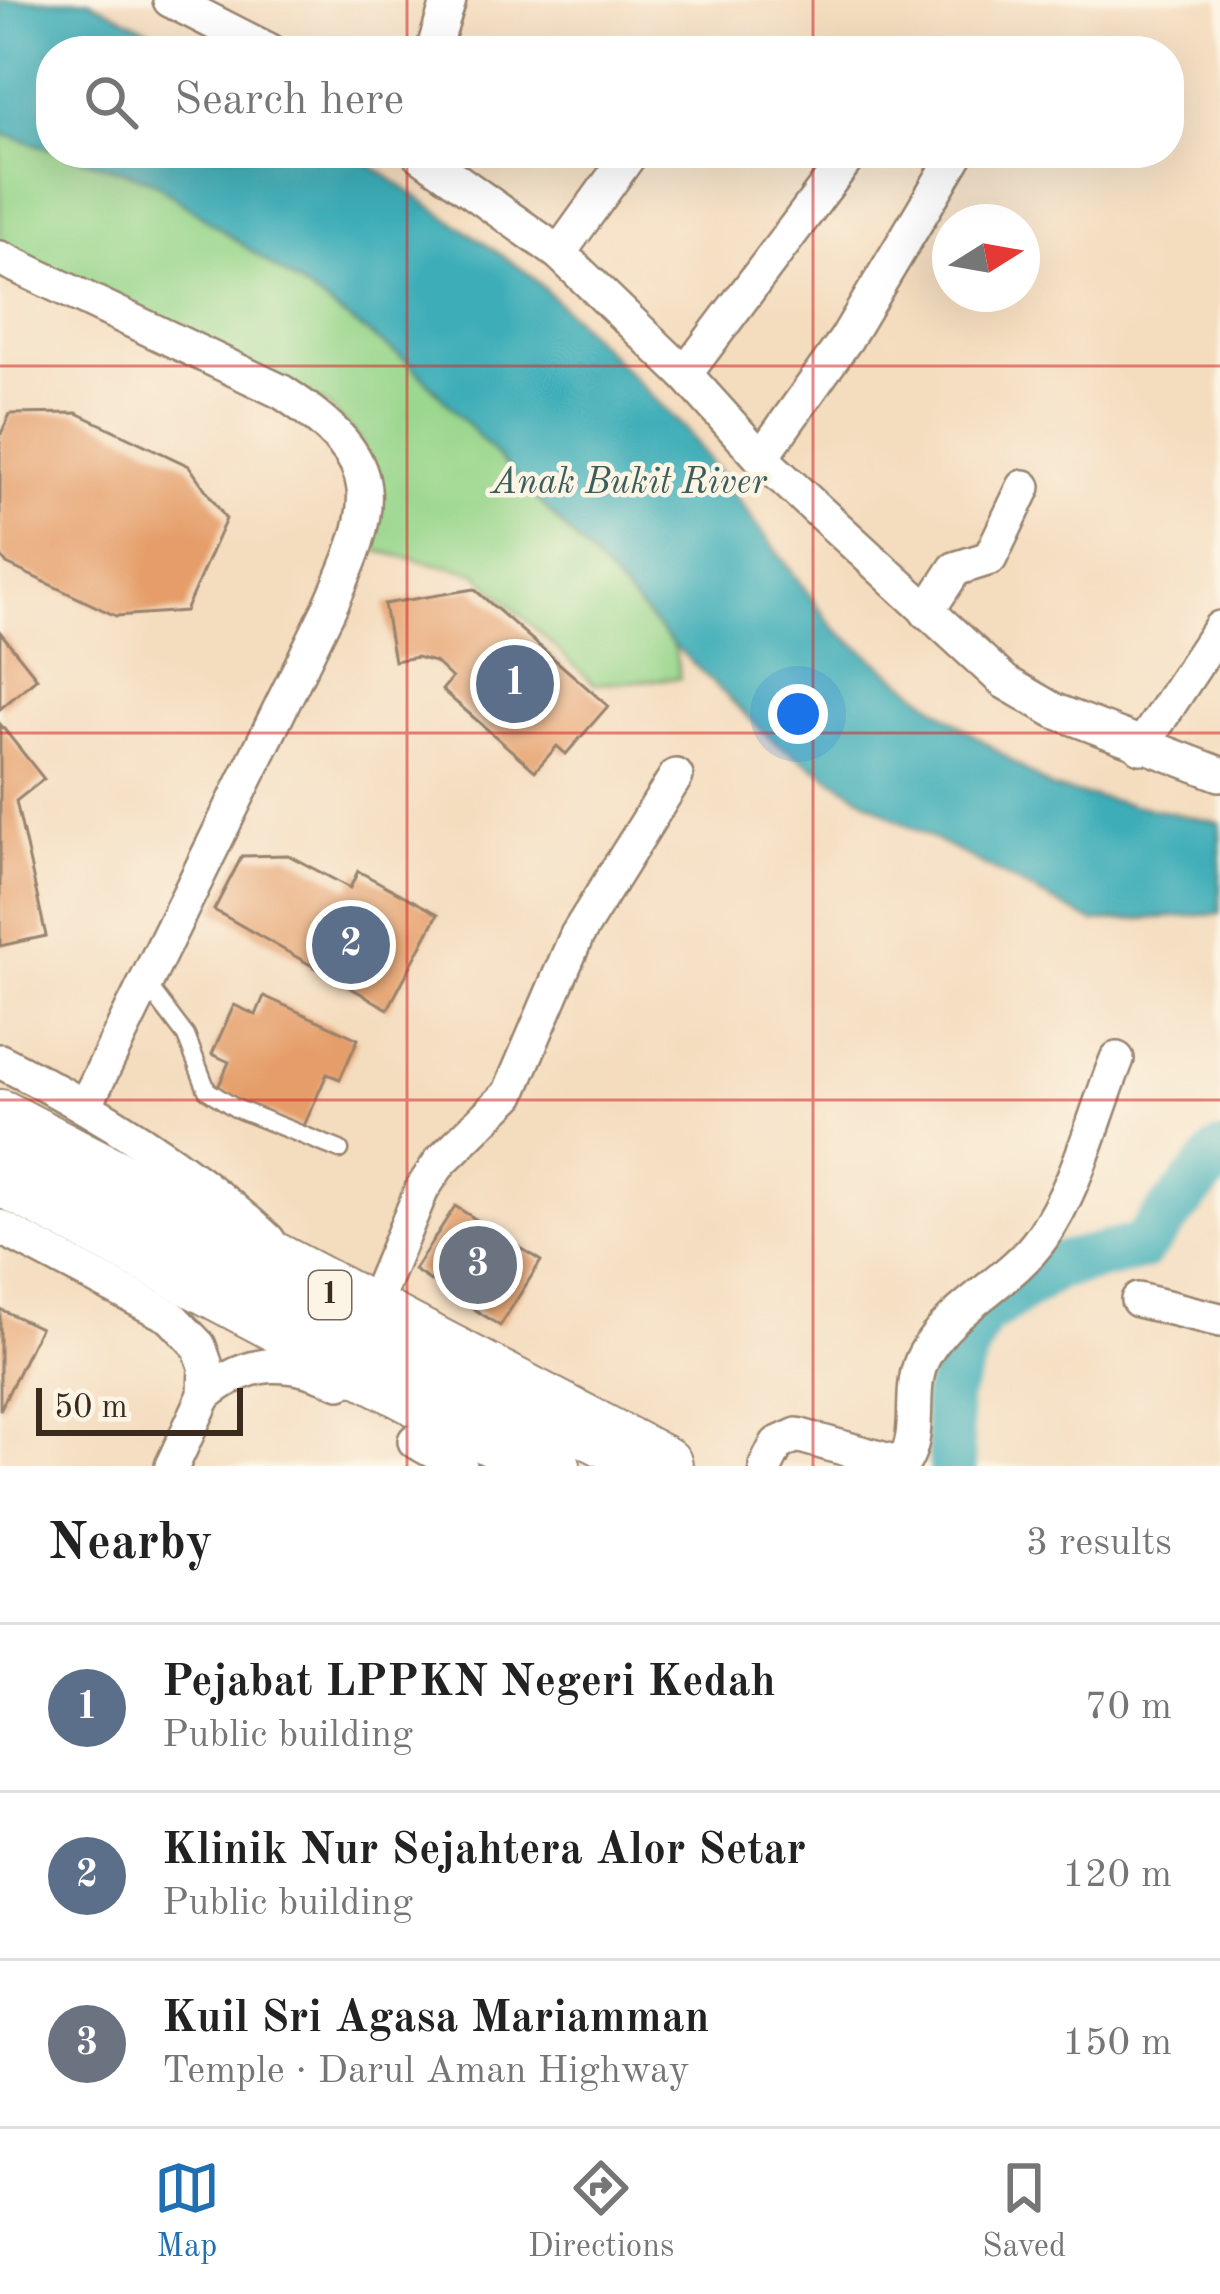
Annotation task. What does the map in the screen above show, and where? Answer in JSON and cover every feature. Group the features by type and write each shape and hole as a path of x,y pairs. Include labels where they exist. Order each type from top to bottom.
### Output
{"highway":[{"name":"1","path":"0,1120 662,1466"},
{"name":"1","path":"0,1177 98,1224 550,1466"}],"street":[{"path":"170,0 241,36"},
{"path":"438,36 449,0"},
{"path":"439,168 559,253 686,374 761,458 1005,682 1055,711 1220,774"},
{"path":"559,253 620,168"},
{"path":"686,374 840,168"},
{"path":"761,458 846,339 947,168"},
{"path":"0,258 281,392 322,419 350,452 365,490 364,531 148,986 86,1104"},
{"path":"927,612 955,569 990,558 1024,487"},
{"path":"1141,747 1220,628"},
{"path":"0,1061 86,1104 233,1208 349,1304 440,1162 509,1094 577,934 676,776"},
{"path":"766,1466 777,1444 797,1436 897,1463 905,1460 913,1444 911,1402 927,1350 982,1291 1040,1241 1117,1059"},
{"path":"0,1227 187,1329 206,1366 205,1395 172,1466"},
{"path":"1138,1300 1220,1320"},
{"path":"205,1395 232,1372 284,1364 322,1373 526,1466"},
{"path":"415,1441 460,1466"}],"lane":[{"path":"148,986 186,1036 207,1090 235,1108 340,1150"}],"green space":[{"path":"0,133 36,144 36,168 112,168 151,180 409,362 674,645 680,678 594,684 476,573 369,549 359,439 325,403 0,247"}],"water":[{"path":"0,0 89,0 160,36 36,36 36,144 0,133"},
{"name":"Anak Bukit River","path":"112,168 375,168 529,274 686,430 834,628 948,717 1051,788 1220,823 1220,914 1093,922 899,821 773,741 674,645 409,362 151,180"}],"building":[{"path":"77,413 189,466 226,519 185,611 116,616 7,564 0,555 0,436 10,414"},
{"path":"474,589 608,706 566,754 557,746 535,771 442,690 452,678 435,662 417,657 394,661 384,604"},
{"path":"0,632 37,678 0,709"},
{"path":"0,724 44,779 16,801 46,936 0,946"},
{"path":"288,855 350,888 358,871 438,914 388,1009 214,910 242,856"},
{"path":"264,996 358,1039 340,1079 327,1074 303,1128 217,1090 229,1062 212,1054 234,1005 256,1015"},
{"path":"455,1206 541,1261 500,1326 414,1270"},
{"path":"0,1309 40,1328 0,1410"}],"waterway":[{"path":"953,1466 946,1398 979,1317 1057,1266 1141,1247 1220,1154"}],"place":[{"name":"Pejabat LPPKN Negeri Kedah","path":"515,684"},
{"name":"Klinik Nur Sejahtera Alor Setar","path":"351,945"},
{"name":"Kuil Sri Agasa Mariamman","path":"478,1265"}]}
